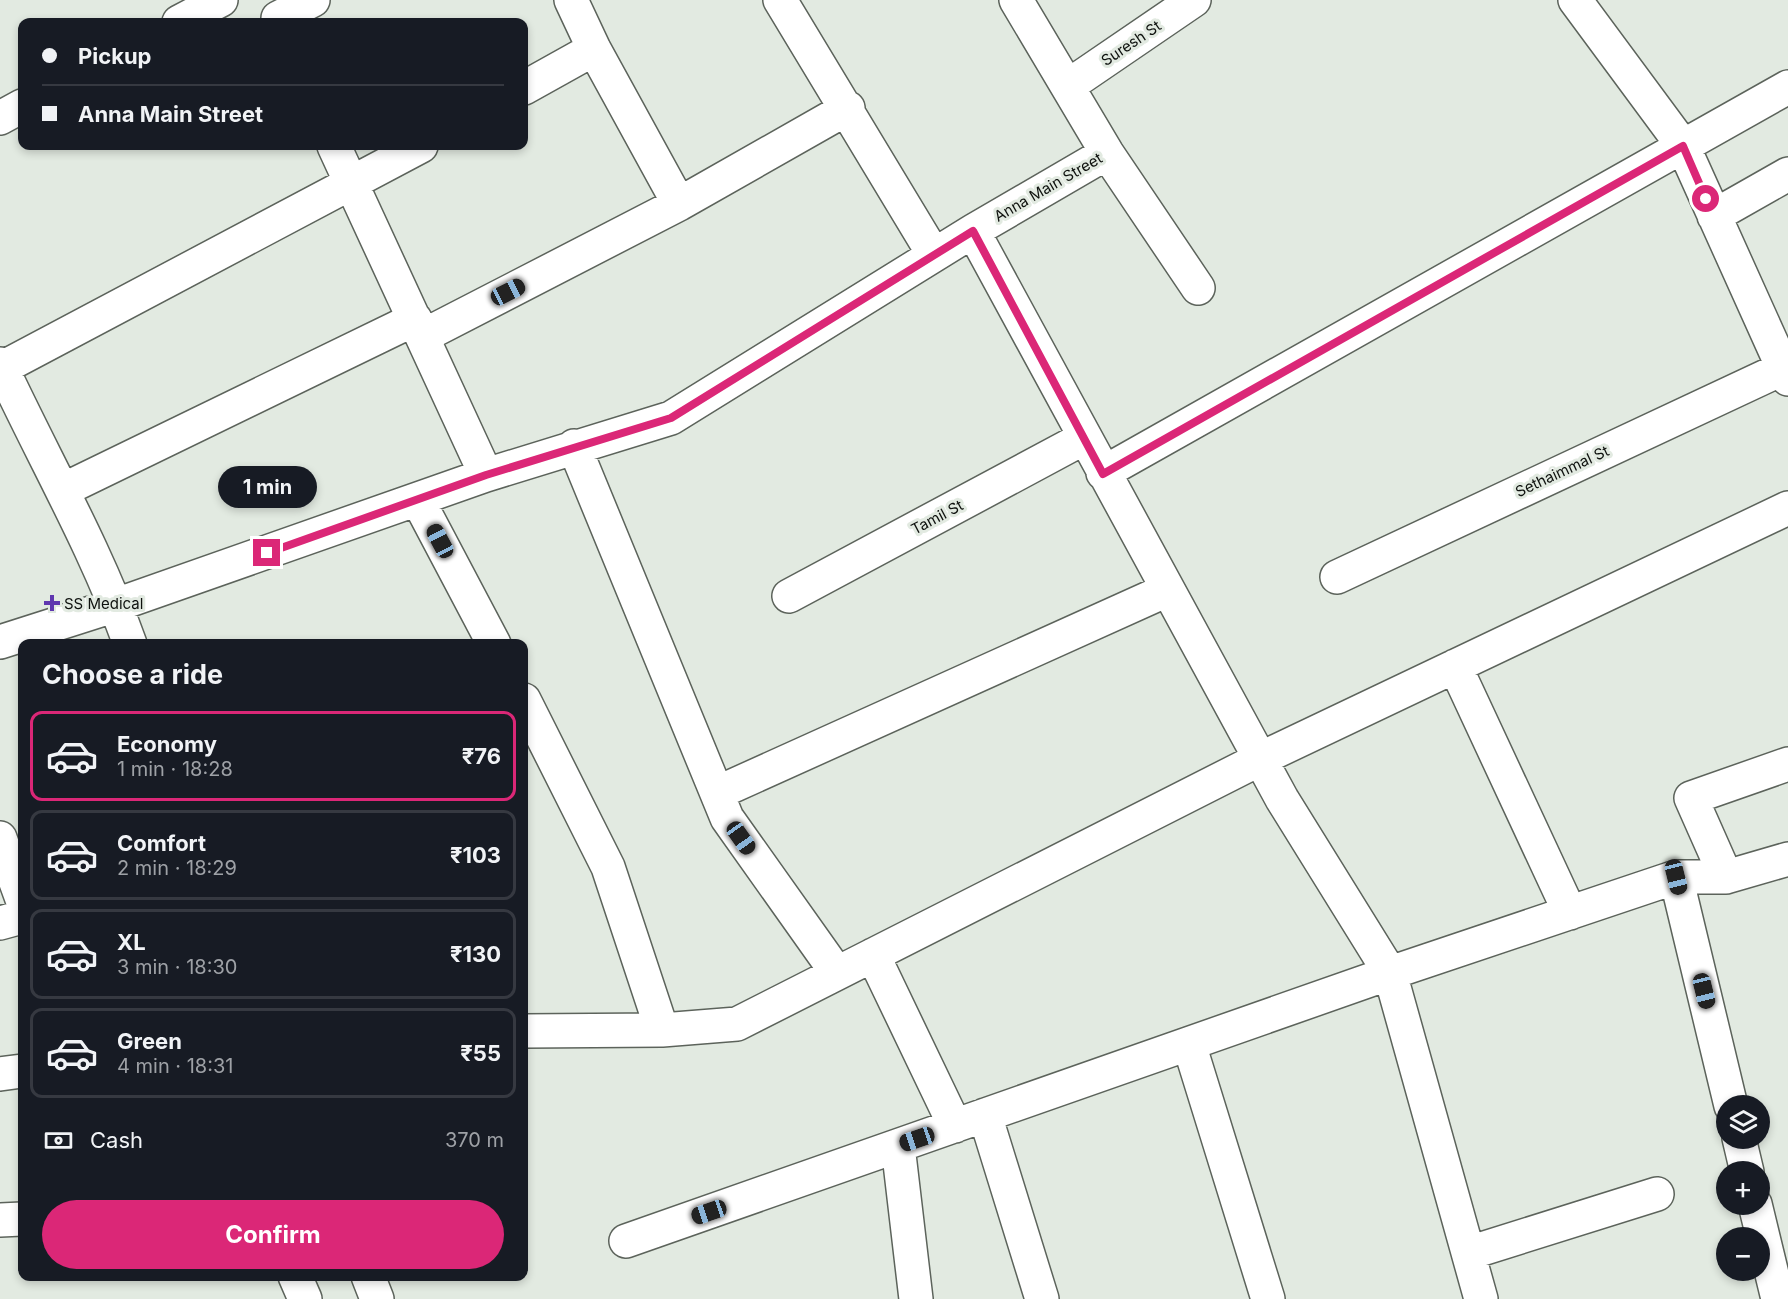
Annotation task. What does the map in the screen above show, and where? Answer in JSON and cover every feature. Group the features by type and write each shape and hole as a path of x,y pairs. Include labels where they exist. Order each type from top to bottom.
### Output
{"street":[{"path":"187,18 221,0"},
{"path":"276,14 313,0"},
{"path":"571,0 594,49 679,204"},
{"path":"780,0 848,108 934,255"},
{"path":"1016,0 1107,153 1198,288"},
{"name":"Suresh St","path":"1068,86 1194,0"},
{"path":"1575,0 1683,146 1786,371"},
{"path":"528,86 594,49"},
{"path":"1103,474 1788,87"},
{"path":"0,118 18,108"},
{"path":"63,490 419,328 679,204 848,108"},
{"path":"336,150 486,475"},
{"path":"128,639 116,605 63,490 1,366 415,150"},
{"name":"Anna Main Street","path":"0,642 116,605 486,475 574,446 671,418 973,231 1107,153"},
{"path":"1714,216 1788,174"},
{"path":"973,231 1103,474 1282,799 1390,973 1481,1299"},
{"name":"Sethaimmal St","path":"1337,577 1786,371"},
{"name":"Tamil St","path":"789,596 1084,438"},
{"path":"574,446 727,818 837,973"},
{"path":"418,500 491,639"},
{"path":"528,1031 662,1030 737,1024 1260,759 1788,508"},
{"path":"717,793 1167,590"},
{"path":"1455,666 1570,913"},
{"path":"528,708 608,867 662,1030"},
{"path":"1726,877 1691,798 1788,764"},
{"path":"0,838 18,888"},
{"path":"626,1241 1390,973 1676,877 1726,877 1788,859"},
{"path":"1676,877 1728,1095"},
{"path":"0,923 18,918"},
{"path":"873,955 955,1126"},
{"path":"1189,1044 1268,1299"},
{"path":"0,1074 18,1072"},
{"path":"986,1115 1041,1299"},
{"path":"898,1146 916,1299"},
{"path":"1469,1253 1657,1194"},
{"path":"1758,1215 1778,1299"},
{"path":"0,1220 18,1219"},
{"path":"297,1281 305,1299"}],"place":[{"name":"SS Medical","path":"52,603"}],"route":[{"path":"267,553 486,475 574,446 671,418 973,231 1103,474 1683,146 1706,199"}]}
